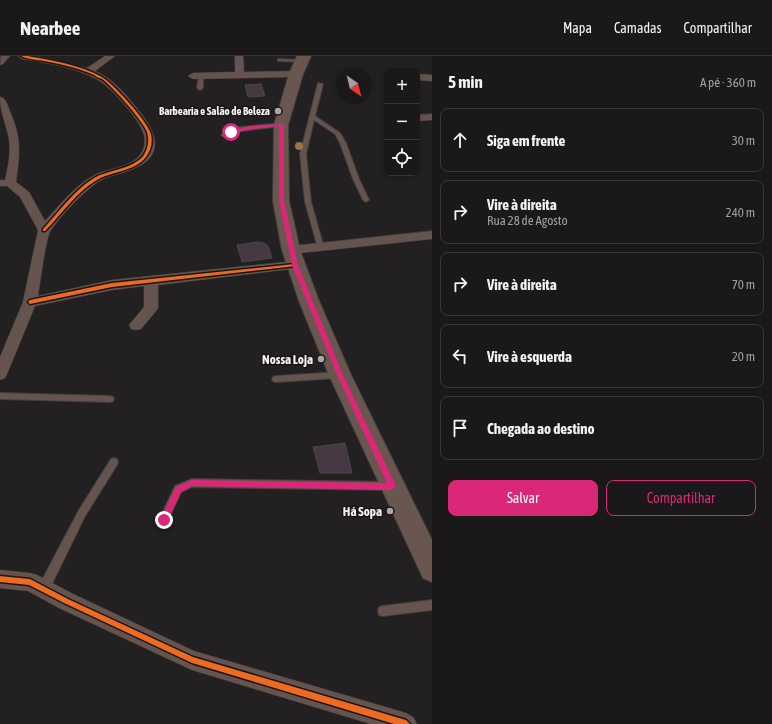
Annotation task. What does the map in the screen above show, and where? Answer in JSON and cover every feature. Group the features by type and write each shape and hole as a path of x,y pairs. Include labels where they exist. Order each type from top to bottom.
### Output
{"main road":[{"path":"301,64 281,125 281,201 293,257 340,375 432,569"}],"street":[{"path":"0,62 6,56"},
{"path":"0,374 30,302 44,230 89,183 103,175 137,163 144,158 150,144 149,132 133,110 111,85 103,79 88,72 22,56"},
{"path":"88,72 111,56"},
{"path":"239,56 240,76"},
{"path":"197,76 240,76 301,64"},
{"path":"420,77 432,78"},
{"path":"0,100 9,120 15,156 5,183 25,195 44,230"},
{"path":"420,118 432,117"},
{"path":"30,302 90,288 151,281 293,257 321,248 432,235"},
{"path":"136,325 150,308 151,281"},
{"path":"0,579 30,582 44,588 66,601 192,660 406,724"}],"lane":[{"path":"280,60 301,64"},
{"path":"197,76 200,88"},
{"path":"320,84 303,154 308,202 321,248"},
{"path":"313,117 326,124 340,138 366,200"},
{"path":"224,135 240,129 281,125"},
{"path":"276,379 340,375"},
{"path":"0,396 110,399"},
{"path":"44,588 82,513 114,462"},
{"path":"164,520 178,489 192,483 392,486"},
{"path":"383,611 432,605"}],"building":[{"path":"261,84 265,96 248,97 245,85"},
{"path":"257,242 264,243 268,246 272,258 242,262 237,245"},
{"path":"345,443 352,473 320,473 313,447"}],"cycle path":[{"path":"22,56 73,67 102,78 113,87 128,104 146,128 150,136 148,151 141,160 131,166 95,179 79,192 44,230"},
{"path":"30,302 112,285 295,265"},
{"path":"0,579 30,582 66,601 192,660 406,724"}],"place":[{"name":"Barbearia e Salão de Beleza","path":"278,111"},
{"name":"Nossa Loja","path":"321,359"},
{"name":"Há Sopa","path":"390,511"}],"route":[{"path":"164,520 178,489 192,483 392,486 340,375 295,265 281,201 281,125 251,127 231,132"}]}
